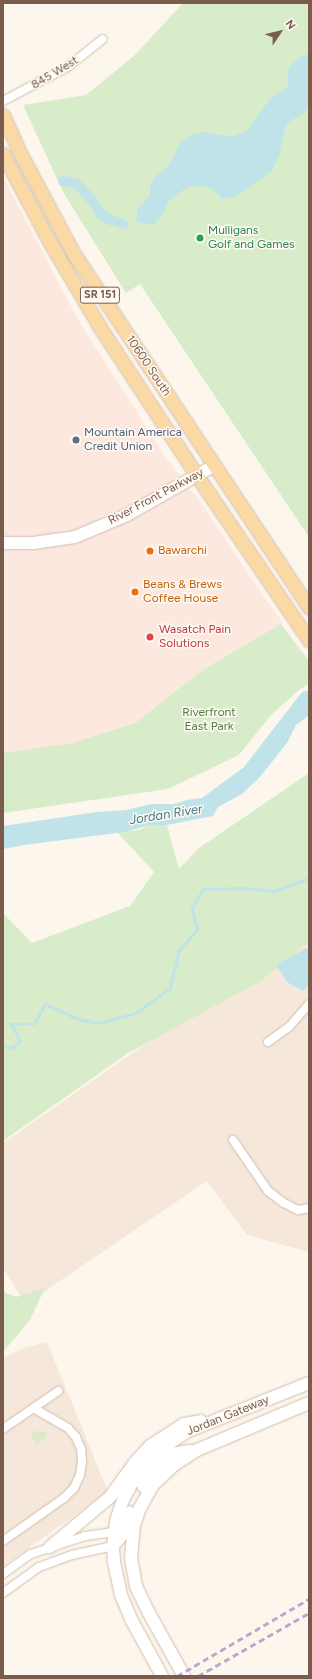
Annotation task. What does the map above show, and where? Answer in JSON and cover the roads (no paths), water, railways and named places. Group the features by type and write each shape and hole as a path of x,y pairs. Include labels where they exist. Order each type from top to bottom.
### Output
{"main road":[{"name":"10600 South","path":"3,115 19,150 74,254 309,608"},
{"name":"10600 South","path":"3,154 49,241 99,326 197,476 309,640"},
{"name":"River Front Parkway","path":"3,543 33,542 75,537 127,514 215,465"},
{"name":"Jordan Gateway","path":"162,1676 132,1621 121,1595 114,1562 116,1539 123,1500 137,1474 161,1449 186,1432 309,1383"},
{"name":"Jordan Gateway","path":"184,1676 145,1606 136,1586 131,1558 134,1524 140,1508 152,1486 174,1465 196,1450 309,1403"},
{"path":"50,1547 110,1497 137,1460 150,1446 184,1424 196,1421 212,1421"},
{"path":"145,1606 132,1593 124,1544 116,1539 126,1526 136,1498 143,1485 158,1466 171,1454 196,1450"}],"street":[{"name":"845 West","path":"3,101 69,66 104,39"},
{"path":"268,1042 289,1027 309,1004"},
{"path":"233,1140 268,1191 284,1203 298,1210 309,1208"},
{"path":"3,1429 58,1391"},
{"path":"3,1541 64,1498 74,1488 80,1475 82,1462 81,1449 76,1437 68,1428 34,1408"},
{"path":"3,1574 31,1554 85,1536 116,1539"},
{"path":"3,1593 39,1567 116,1539"}],"water":[{"path":"309,54 309,106 305,112 289,122 285,129 279,157 271,171 243,192 230,198 222,199 215,191 208,187 189,186 170,200 161,216 153,225 136,221 138,209 149,197 151,183 156,176 168,167 180,143 192,135 203,132 230,137 247,131 270,99 289,86 287,72 289,68 299,57"},
{"name":"Jordan River","path":"309,690 309,715 296,725 287,743 259,778 242,794 218,807 213,816 167,825 151,825 124,832 3,849 3,826 97,812 126,810 151,804 174,804 202,798 244,767 302,692"},
{"path":"306,948 309,950 309,984 303,991 287,982 276,965"}],"waterway":[{"path":"63,181 77,184 92,200 102,215 110,220 123,224"},
{"path":"3,1046 12,1048 20,1041 11,1024 34,1024 45,1004 78,1019 97,1023 136,1013 170,988 179,950 197,930 192,908 203,889 244,888 274,891 309,878"}],"railway":[{"path":"177,1676 309,1599"},
{"path":"198,1676 309,1613"}],"place":[{"name":"Mulligans Golf and Games","path":"200,238"},
{"name":"Mountain America Credit Union","path":"76,440"},
{"name":"Bawarchi","path":"150,551"},
{"name":"Beans & Brews Coffee House","path":"135,592"},
{"name":"Wasatch Pain Solutions","path":"150,637"}],"park label":[{"name":"Riverfront East Park","path":"209,720"}]}
